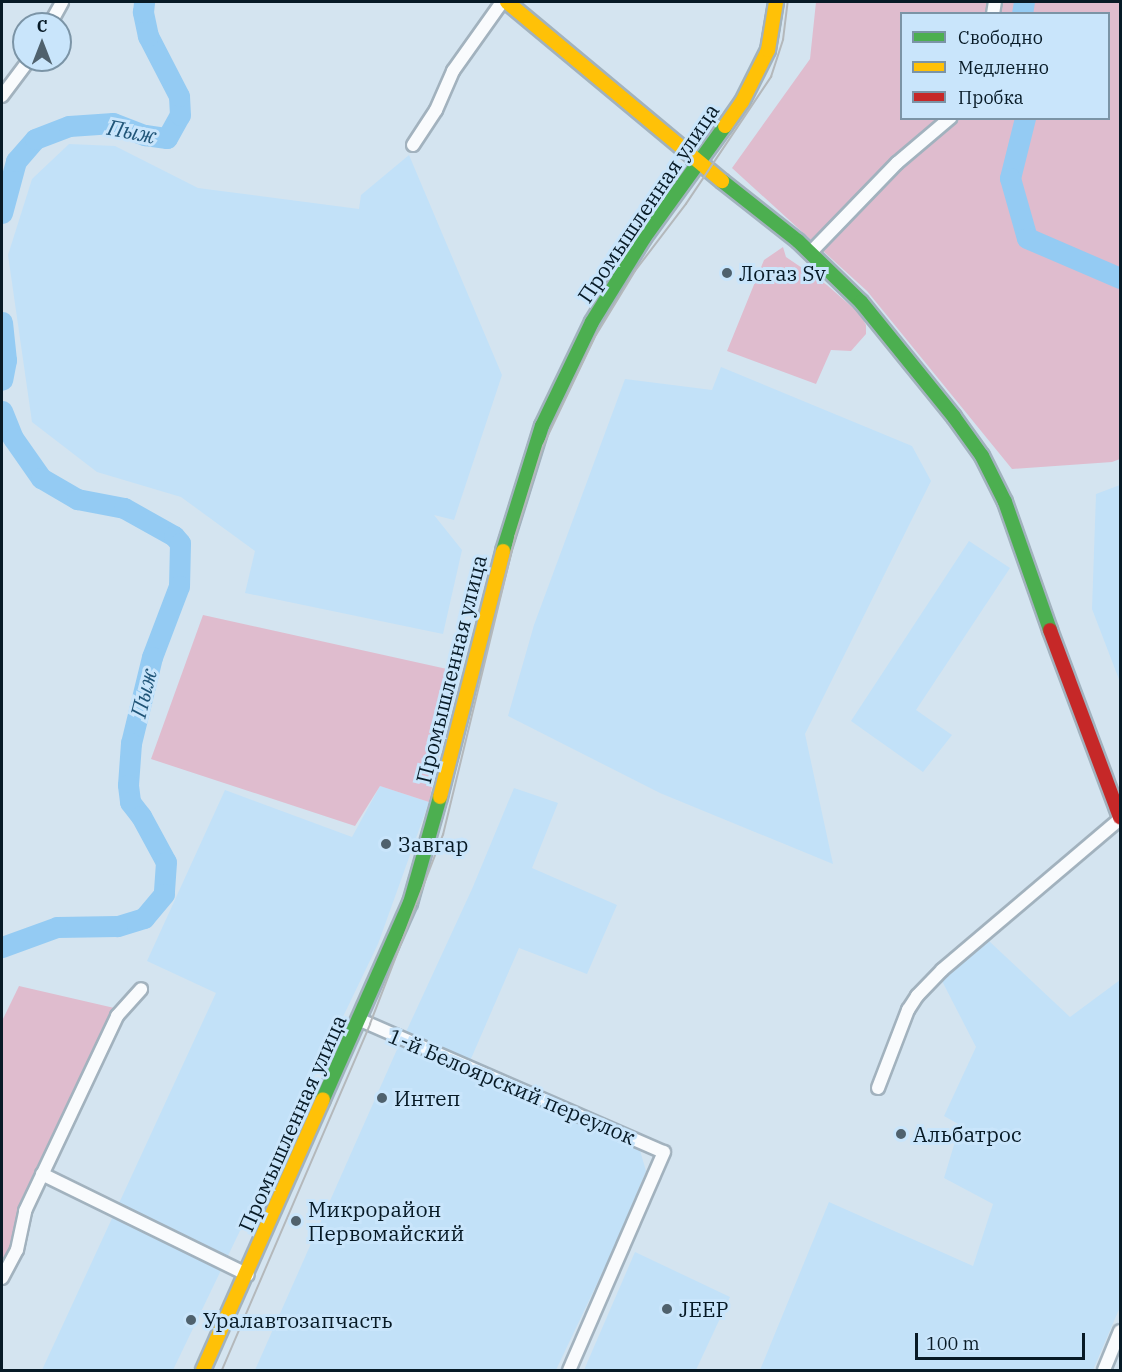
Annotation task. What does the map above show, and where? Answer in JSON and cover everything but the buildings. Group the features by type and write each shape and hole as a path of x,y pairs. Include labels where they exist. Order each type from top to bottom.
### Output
{"street":[{"path":"413,145 436,110 453,71 502,2"},
{"path":"507,2 697,162 810,253 861,302 954,417 982,456 1005,502 1120,818 942,970 916,996 908,1010 878,1088"},
{"name":"Промышленная улица","path":"203,1371 248,1275 410,903 425,854 509,527 542,426 592,322 644,238 742,102 756,77 768,50 776,2"},
{"path":"2,96 20,72"},
{"path":"810,253 897,163 948,120"},
{"path":"2,1278 17,1250 25,1210 117,1016 141,989"},
{"name":"1-й Белоярский переулок","path":"360,1020 664,1152 569,1371"},
{"path":"42,1174 248,1275"},
{"path":"1104,1371 1120,1331"}],"shaded area":[{"path":"816,2 1120,2 1120,459 1112,462 1012,469 867,291 732,168 810,59"},
{"path":"69,144 115,146 198,188 359,209 361,195 409,155 502,375 454,520 434,515 462,550 443,634 245,593 255,551 181,497 97,472 32,422 8,255 32,179"},
{"path":"783,247 786,257 827,285 860,314 866,325 866,334 851,351 831,350 816,384 727,351 764,260"},
{"path":"721,367 912,446 931,481 805,734 833,864 660,793 508,716 534,625 625,379 712,390"},
{"path":"1120,485 1120,682 1092,609 1096,494"},
{"path":"969,541 1010,568 916,710 952,735 923,772 851,721"},
{"path":"203,615 456,671 429,802 380,786 355,826 151,759"},
{"path":"380,786 429,802 378,944 173,1370 42,1370 216,993 147,961 225,790 352,837"},
{"path":"514,788 558,803 532,868 617,905 587,974 519,948 470,1061 406,1032 472,889"},
{"path":"989,941 1070,1017 1120,980 1120,1307 1093,1370 760,1370 829,1202 973,1266 993,1204 944,1178 960,1125 944,1116 976,1047 941,979"},
{"path":"19,986 123,1010 2,1267 2,1021"},
{"path":"399,1045 639,1147 646,1171 614,1248 556,1370 255,1370"},
{"name":"JEEP","path":"635,1252 730,1297 696,1370 584,1370"}],"waterway":[{"name":"Пыж","path":"2,213 16,161 35,139 69,126 113,123 145,135 167,138 180,115 179,96 148,36 143,12 144,2"},
{"path":"1022,12 1024,2"},
{"path":"1024,120 1010,178 1027,238 1120,278"},
{"name":"Пыж","path":"2,322 6,360 2,380"},
{"name":"Пыж","path":"2,411 13,438 41,478 77,499 124,508 174,536 180,543 179,586 152,657 131,743 128,785 130,802 141,816 166,862 164,894 144,918 117,926 57,927 2,947"}],"tram line":[{"path":"222,1370 370,1024 443,835 515,537 543,446 596,335 635,271 686,204 771,77 783,40 788,2"}],"traffic: fast":[{"path":"503,551 542,426 592,322 644,238 725,126"},
{"path":"722,181 798,241 861,302 954,417 982,456 1005,502 1050,630"},
{"path":"323,1099 410,903 440,797"}],"traffic: slow":[{"path":"507,2 722,181"},
{"path":"725,126 742,102 768,50 776,2"},
{"path":"440,797 503,551"},
{"path":"203,1370 323,1099"}],"traffic: jam":[{"path":"1050,630 1120,817"}],"place":[{"name":"Логаз Sv","path":"727,273"},
{"name":"Завгар","path":"386,844"},
{"name":"Интеп","path":"382,1098"},
{"name":"Альбатрос","path":"901,1134"},
{"name":"Микрорайон Первомайский","path":"296,1221"},
{"name":"JEEP","path":"667,1309"},
{"name":"Уралавтозапчасть","path":"191,1320"}]}
